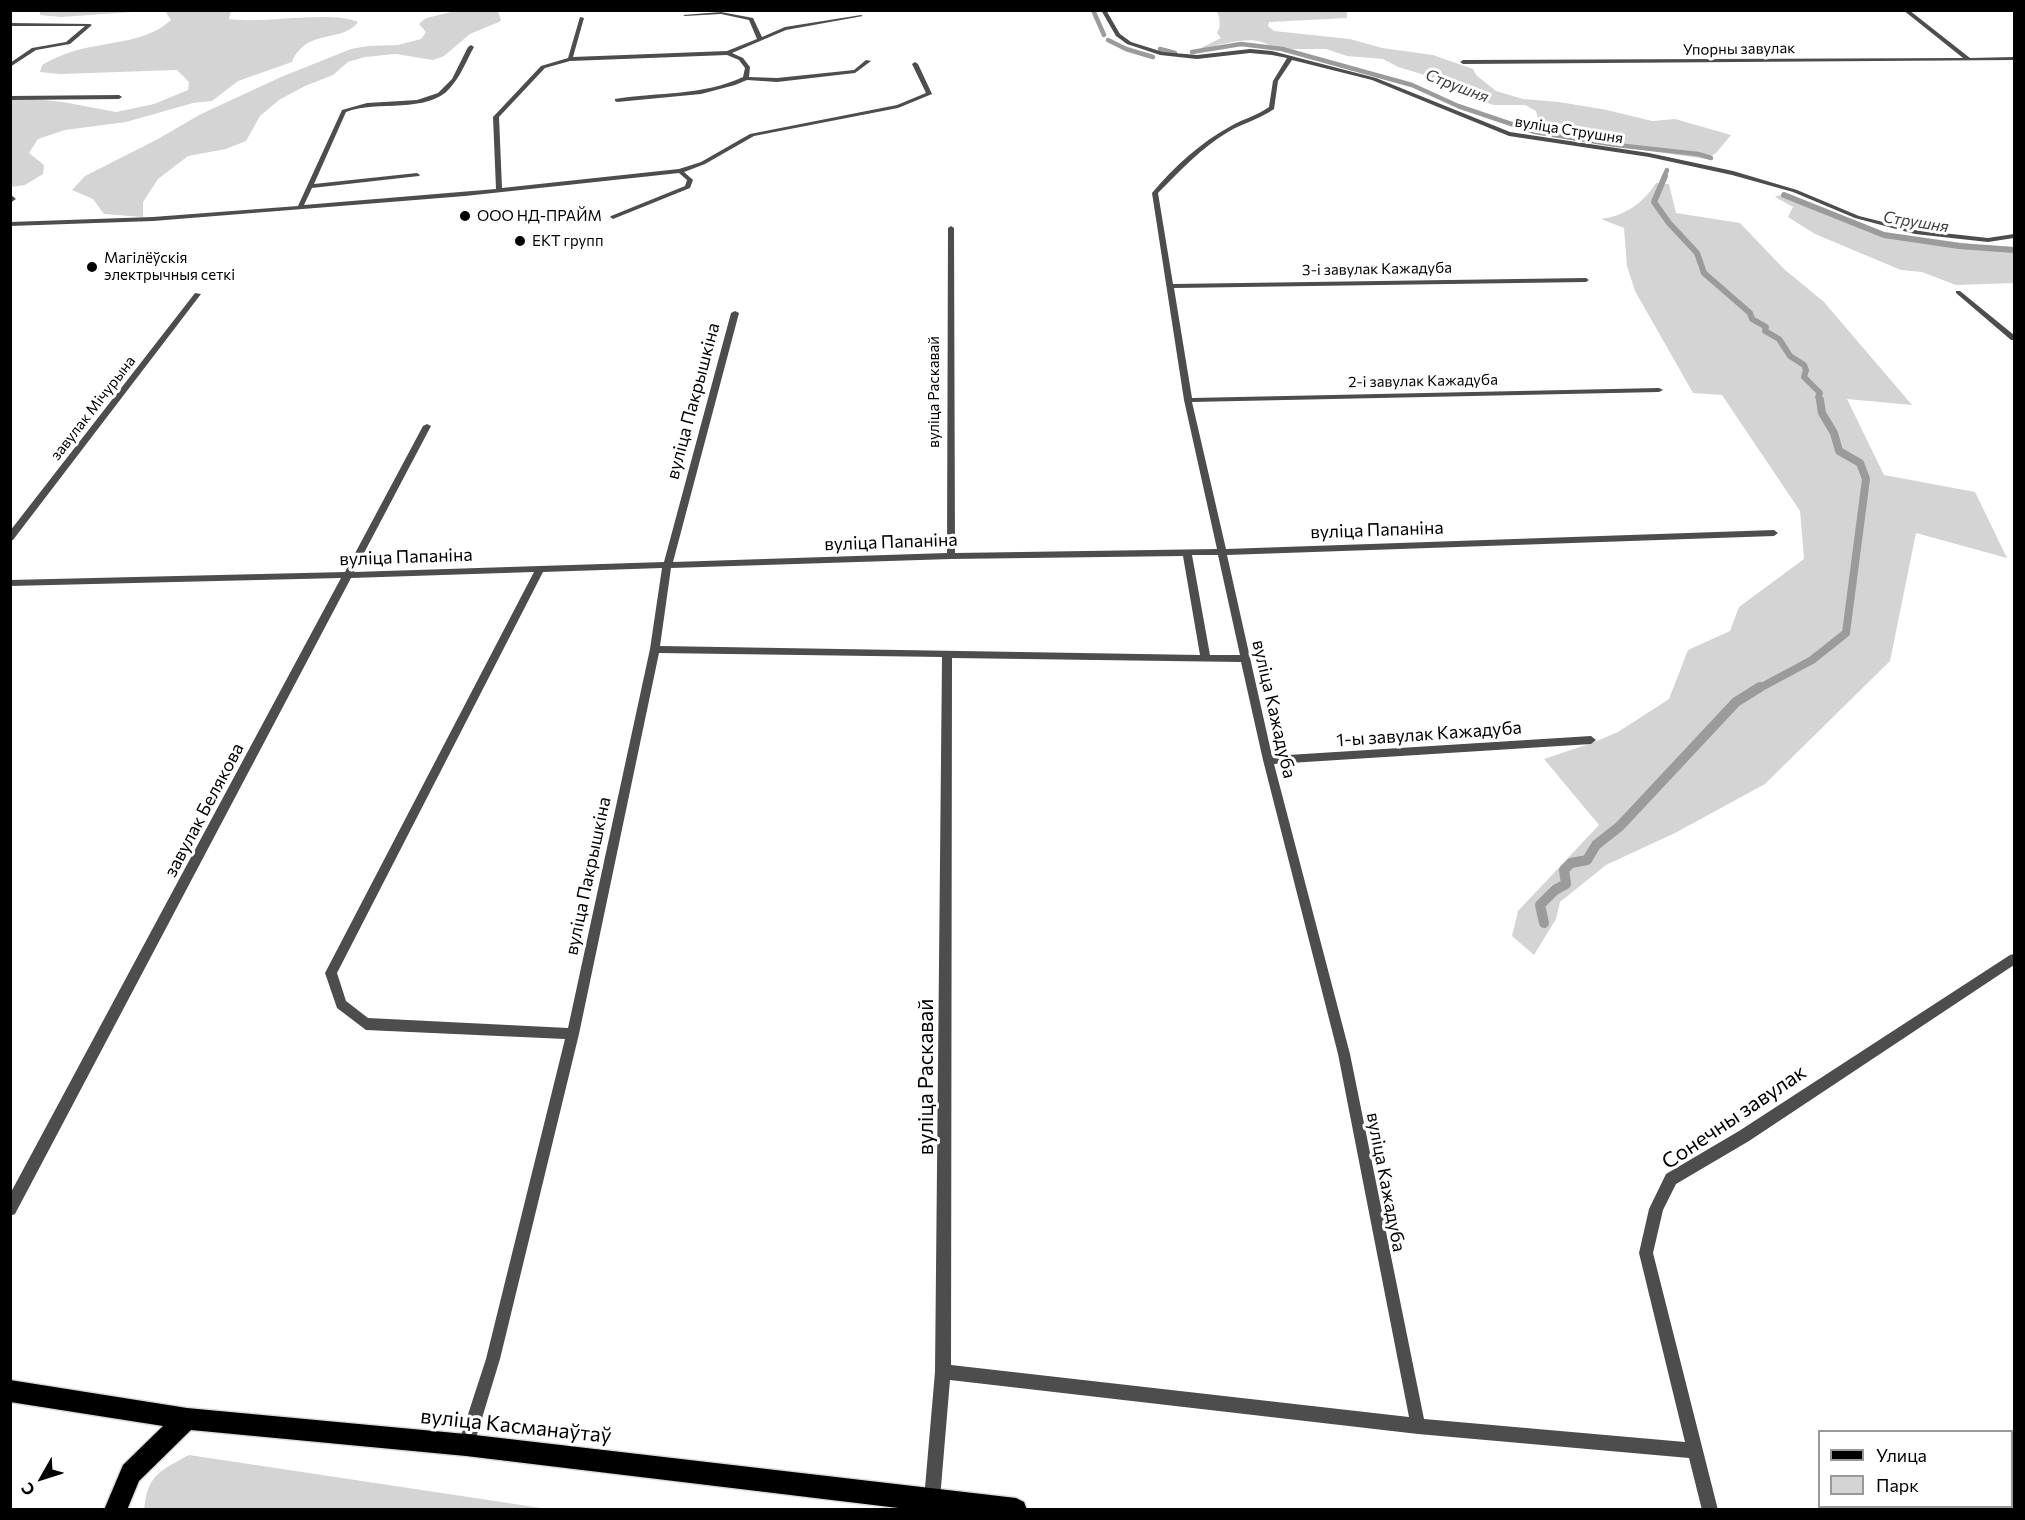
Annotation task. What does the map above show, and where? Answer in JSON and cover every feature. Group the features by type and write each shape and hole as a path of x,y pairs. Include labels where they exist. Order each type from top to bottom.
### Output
{"main road":[{"name":"вуліца Касманаўтаў","path":"10,1391 187,1419 466,1445 1016,1509"},
{"path":"115,1509 131,1473 187,1419"}],"street":[{"name":"вуліца Струшня","path":"1103,10 1118,35 1123,39 1162,54 1197,57 1250,51 1290,58 1374,79 1509,134 1649,155 1733,172 1795,191 1882,225 1915,232 1989,240 2014,236"},
{"path":"1905,10 1969,59"},
{"path":"685,15 721,13 751,19 760,39"},
{"path":"499,190 496,117 543,67 570,59 728,53 785,29 861,16"},
{"path":"570,59 582,18"},
{"path":"10,24 90,25 68,43 34,49 10,66"},
{"path":"300,207 344,111 365,104 409,102 442,94 471,47"},
{"path":"728,53 741,59 748,68 746,78"},
{"name":"вуліца Кажадуба","path":"1290,58 1273,82 1272,108 1234,126 1211,141 1186,160 1155,193 1188,400 1269,760 1344,1054 1418,1426"},
{"name":"Упорны завулак","path":"1463,62 2014,59"},
{"path":"617,100 717,89 734,85 746,78 777,80 855,71 868,61"},
{"path":"10,224 153,219 499,190 680,171 703,163 752,135 898,106 929,94 915,64"},
{"path":"10,98 119,96"},
{"path":"613,217 688,187 690,180 680,171"},
{"path":"311,186 417,175"},
{"path":"10,196 14,199 10,201"},
{"name":"вуліца Раскавай","path":"951,228 951,556"},
{"name":"3-і завулак Кажадуба","path":"1169,286 1586,280"},
{"path":"1958,292 2014,338"},
{"name":"завулак Мічурына","path":"10,537 197,294"},
{"name":"вуліца Пакрышкіна","path":"466,1445 493,1359 573,1034 655,648 667,566 735,312"},
{"name":"2-і завулак Кажадуба","path":"1188,400 1659,390"},
{"name":"завулак Белякова","path":"10,1209 427,426"},
{"name":"вуліца Папаніна","path":"10,583 348,576 951,556 1224,552 1773,533"},
{"path":"1187,553 1206,659"},
{"path":"540,569 331,973 341,1004 366,1024 573,1034"},
{"path":"655,648 1245,659"},
{"name":"вуліца Раскавай","path":"932,1499 943,1372 947,655"},
{"name":"1-ы завулак Кажадуба","path":"1269,760 1591,740"},
{"name":"Сонечны завулак","path":"1710,1509 1646,1253 1656,1209 1671,1179 1744,1136 2014,959"},
{"path":"943,1372 1418,1426 1695,1451"}],"green space":[{"path":"40,10 146,11 61,17 40,15"},
{"path":"460,10 498,11 501,21 470,34 444,56 433,60 396,54 365,57 348,62 333,75 279,100 260,116 246,141 226,149 188,156 158,179 143,202 143,217 104,214 93,199 72,190 85,176 201,114 281,77 351,49 398,45 421,39 426,32 419,24 426,18"},
{"path":"165,11 231,11 229,19 243,20 331,17 358,22 343,33 306,44 298,51 292,62 238,81 212,101 193,103 126,122 65,130 38,139 29,153 44,165 43,174 25,185 11,187 11,100 35,99 63,102 116,112 154,104 188,90 189,82 177,70 60,74 40,72 42,65 66,54 84,48 134,39 153,32 171,20"},
{"path":"1217,11 1347,11 1347,18 1269,22 1268,26 1274,31 1350,39 1382,48 1433,55 1473,69 1476,75 1496,91 1523,99 1607,110 1652,121 1675,119 1731,135 1716,153 1706,159 1621,147 1582,138 1567,128 1538,118 1536,111 1525,105 1494,105 1449,91 1432,82 1425,75 1398,67 1383,59 1347,56 1326,49 1275,49 1254,41 1217,45 1215,48 1217,49 1205,52 1201,48 1221,38 1217,33 1220,22"},
{"path":"1656,183 1669,184 1676,213 1740,223 1784,269 1824,302 1912,405 1847,399 1884,475 1975,492 2007,558 1916,533 1890,661 1765,784 1675,833 1606,865 1560,902 1556,919 1534,955 1512,936 1518,911 1599,825 1544,759 1618,732 1669,699 1688,650 1730,631 1739,607 1804,559 1800,511 1722,395 1693,393 1635,291 1627,266 1624,228 1601,219 1626,212 1645,197"},
{"path":"1779,195 1882,232 1971,244 2014,247 2014,283 1956,285 1922,272 1901,270 1815,234 1788,217 1793,207 1775,197"},
{"path":"189,1455 548,1509 144,1509 149,1488 157,1475"}],"waterway":[{"name":"Струшня","path":"1093,10 1104,35"},
{"name":"Струшня","path":"1108,40 1126,49 1153,57"},
{"name":"Струшня","path":"1192,52 1241,44 1282,49 1412,85 1458,106 1535,132 1616,145 1698,154 1711,158"},
{"name":"Струшня","path":"1160,49 1175,53"},
{"path":"1664,177 1667,170"},
{"path":"1665,176 1654,202 1669,223 1697,253 1704,273 1750,313 1752,319 1766,327 1765,331 1779,339 1790,356 1804,365 1806,370 1804,377 1820,393 1818,397 1820,400"},
{"name":"Струшня","path":"1784,195 1884,235 1959,246 2014,250"},
{"path":"1758,689 1812,660 1846,633 1866,479 1860,463 1839,451 1834,433 1822,413 1820,400"},
{"path":"1544,923 1540,905 1555,890 1566,884 1564,870 1571,863 1587,860 1596,845 1620,826 1736,702 1760,687"}],"place":[{"name":"ООО НД-ПРАЙМ","path":"465,216"},
{"name":"ЕКТ групп","path":"520,241"},
{"name":"Магілёўскія электрычныя сеткі","path":"92,267"}]}
